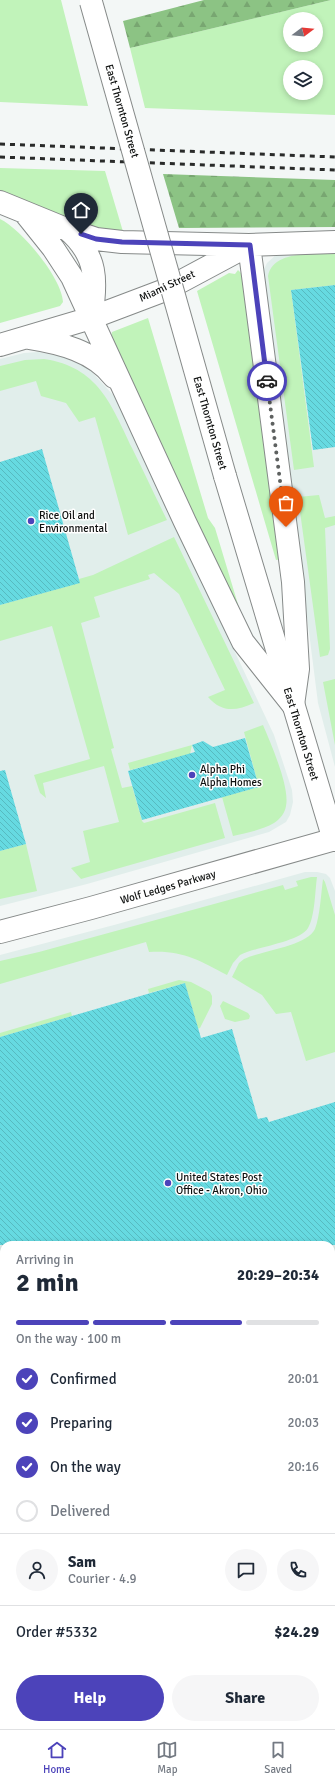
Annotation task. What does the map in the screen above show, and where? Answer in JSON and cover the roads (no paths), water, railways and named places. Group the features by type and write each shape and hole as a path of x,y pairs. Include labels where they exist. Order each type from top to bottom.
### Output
{"street":[{"name":"East Thornton Street","path":"91,1 225,476 335,841"},
{"path":"0,202 66,229 96,239 122,242 250,245 293,582 298,669 293,705"},
{"path":"23,212 57,254 72,278 188,529 243,642 293,705"},
{"path":"66,229 83,245 91,260 95,277 95,296 91,318"},
{"name":"Miami Street","path":"0,345 91,318 165,290 250,245 335,242"},
{"path":"26,337 50,342 78,351 95,359 108,369 122,386"},
{"name":"Wolf Ledges Parkway","path":"0,932 335,841"}],"railway":[{"path":"0,144 335,157"},
{"path":"0,157 335,170"}],"place":[{"name":"Rice Oil and Environmental","path":"31,521"},
{"name":"Alpha Phi Alpha Homes","path":"192,775"},
{"name":"United States Post Office - Akron, Ohio","path":"168,1183"}]}
